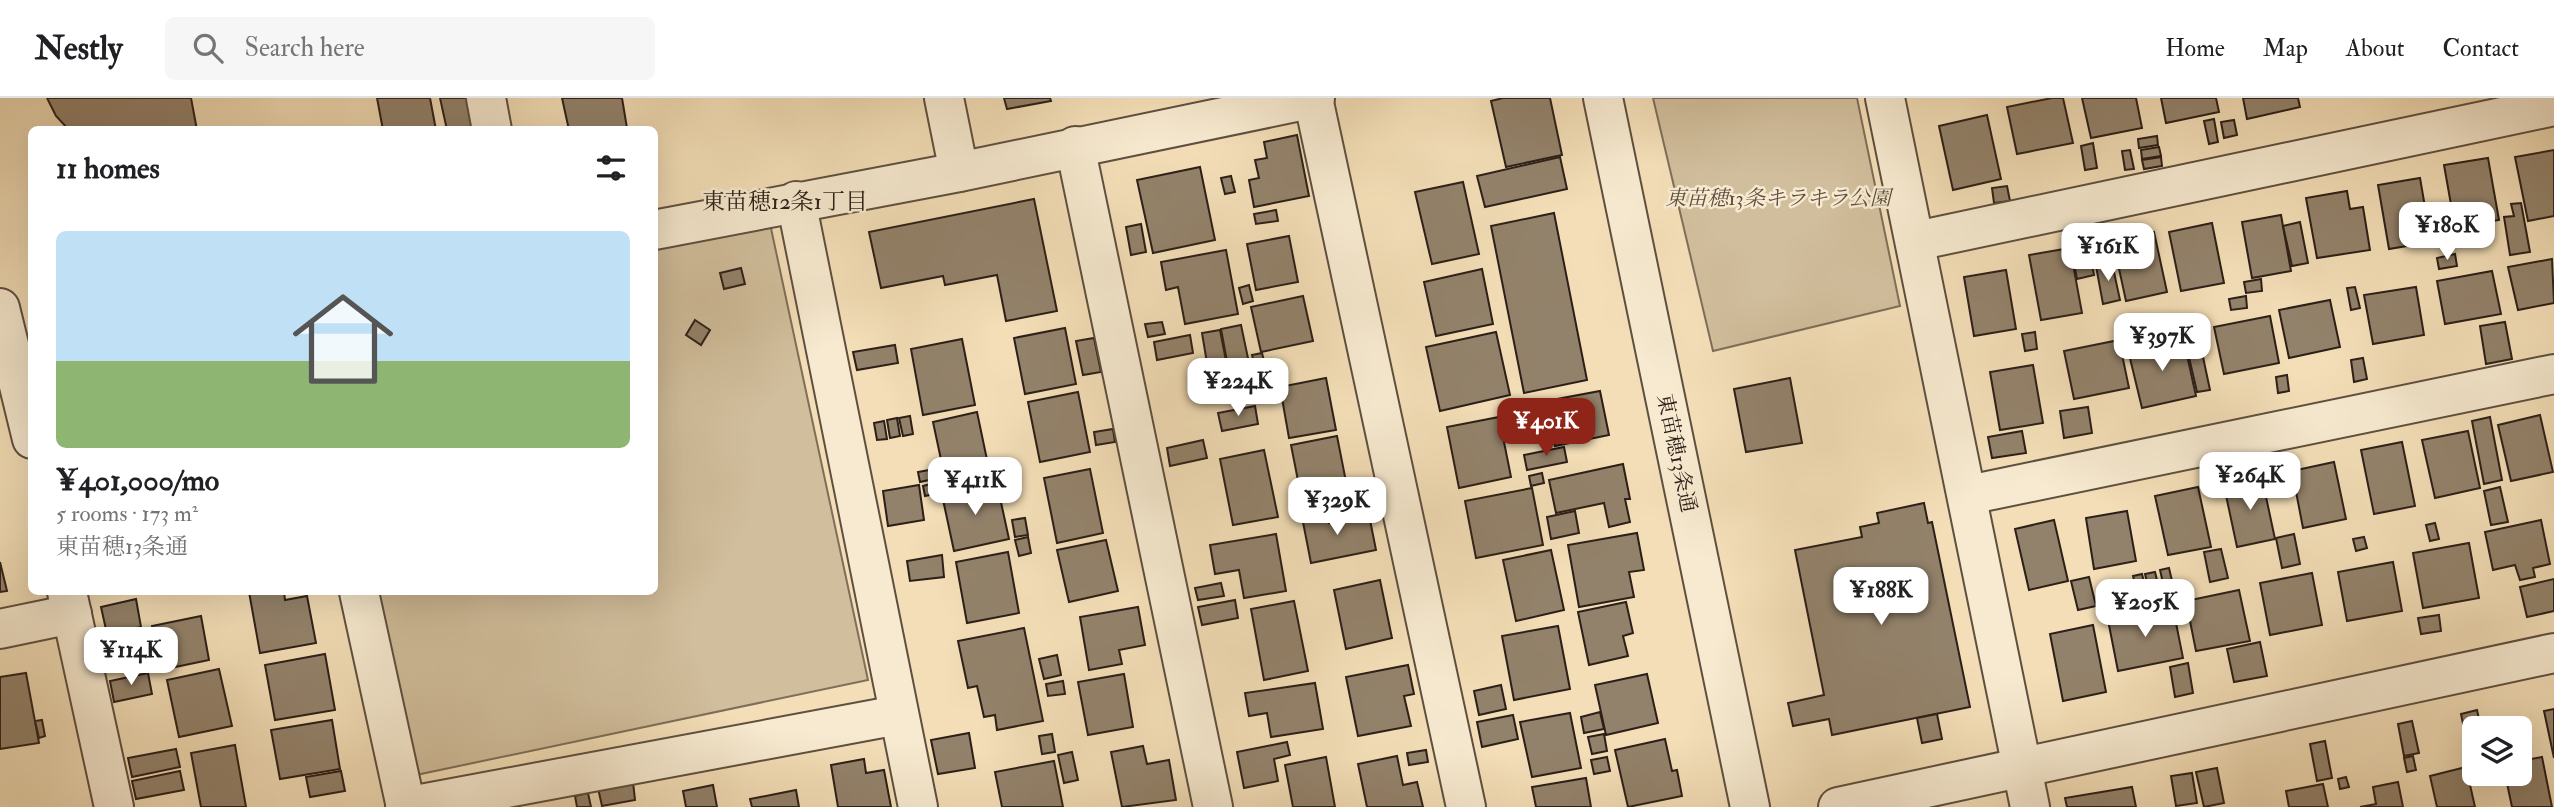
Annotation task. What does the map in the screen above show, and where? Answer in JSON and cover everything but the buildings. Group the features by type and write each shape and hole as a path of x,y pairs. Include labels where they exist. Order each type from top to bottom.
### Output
{"street":[{"path":"486,98 491,126"},
{"path":"944,98 959,172"},
{"path":"658,229 959,172 1314,98 1466,807"},
{"name":"東苗穂13条通","path":"1603,98 1750,807"},
{"path":"1885,98 2030,807"},
{"path":"1916,241 2554,106"},
{"path":"1075,146 1213,807"},
{"path":"796,201 918,807"},
{"path":"0,308 28,421"},
{"path":"1968,495 2554,374"},
{"path":"360,595 406,807 898,715"},
{"path":"0,629 69,603 114,807"},
{"path":"1838,807 2554,653"}],"green space":[{"name":"東苗穂13条キラキラ公園","path":"1653,98 1857,98 1900,306 1713,351"},
{"path":"769,219 868,680 416,775 378,595 658,595 658,242"}],"district":[{"name":"東苗穂12条1丁目","path":"785,201"}]}
